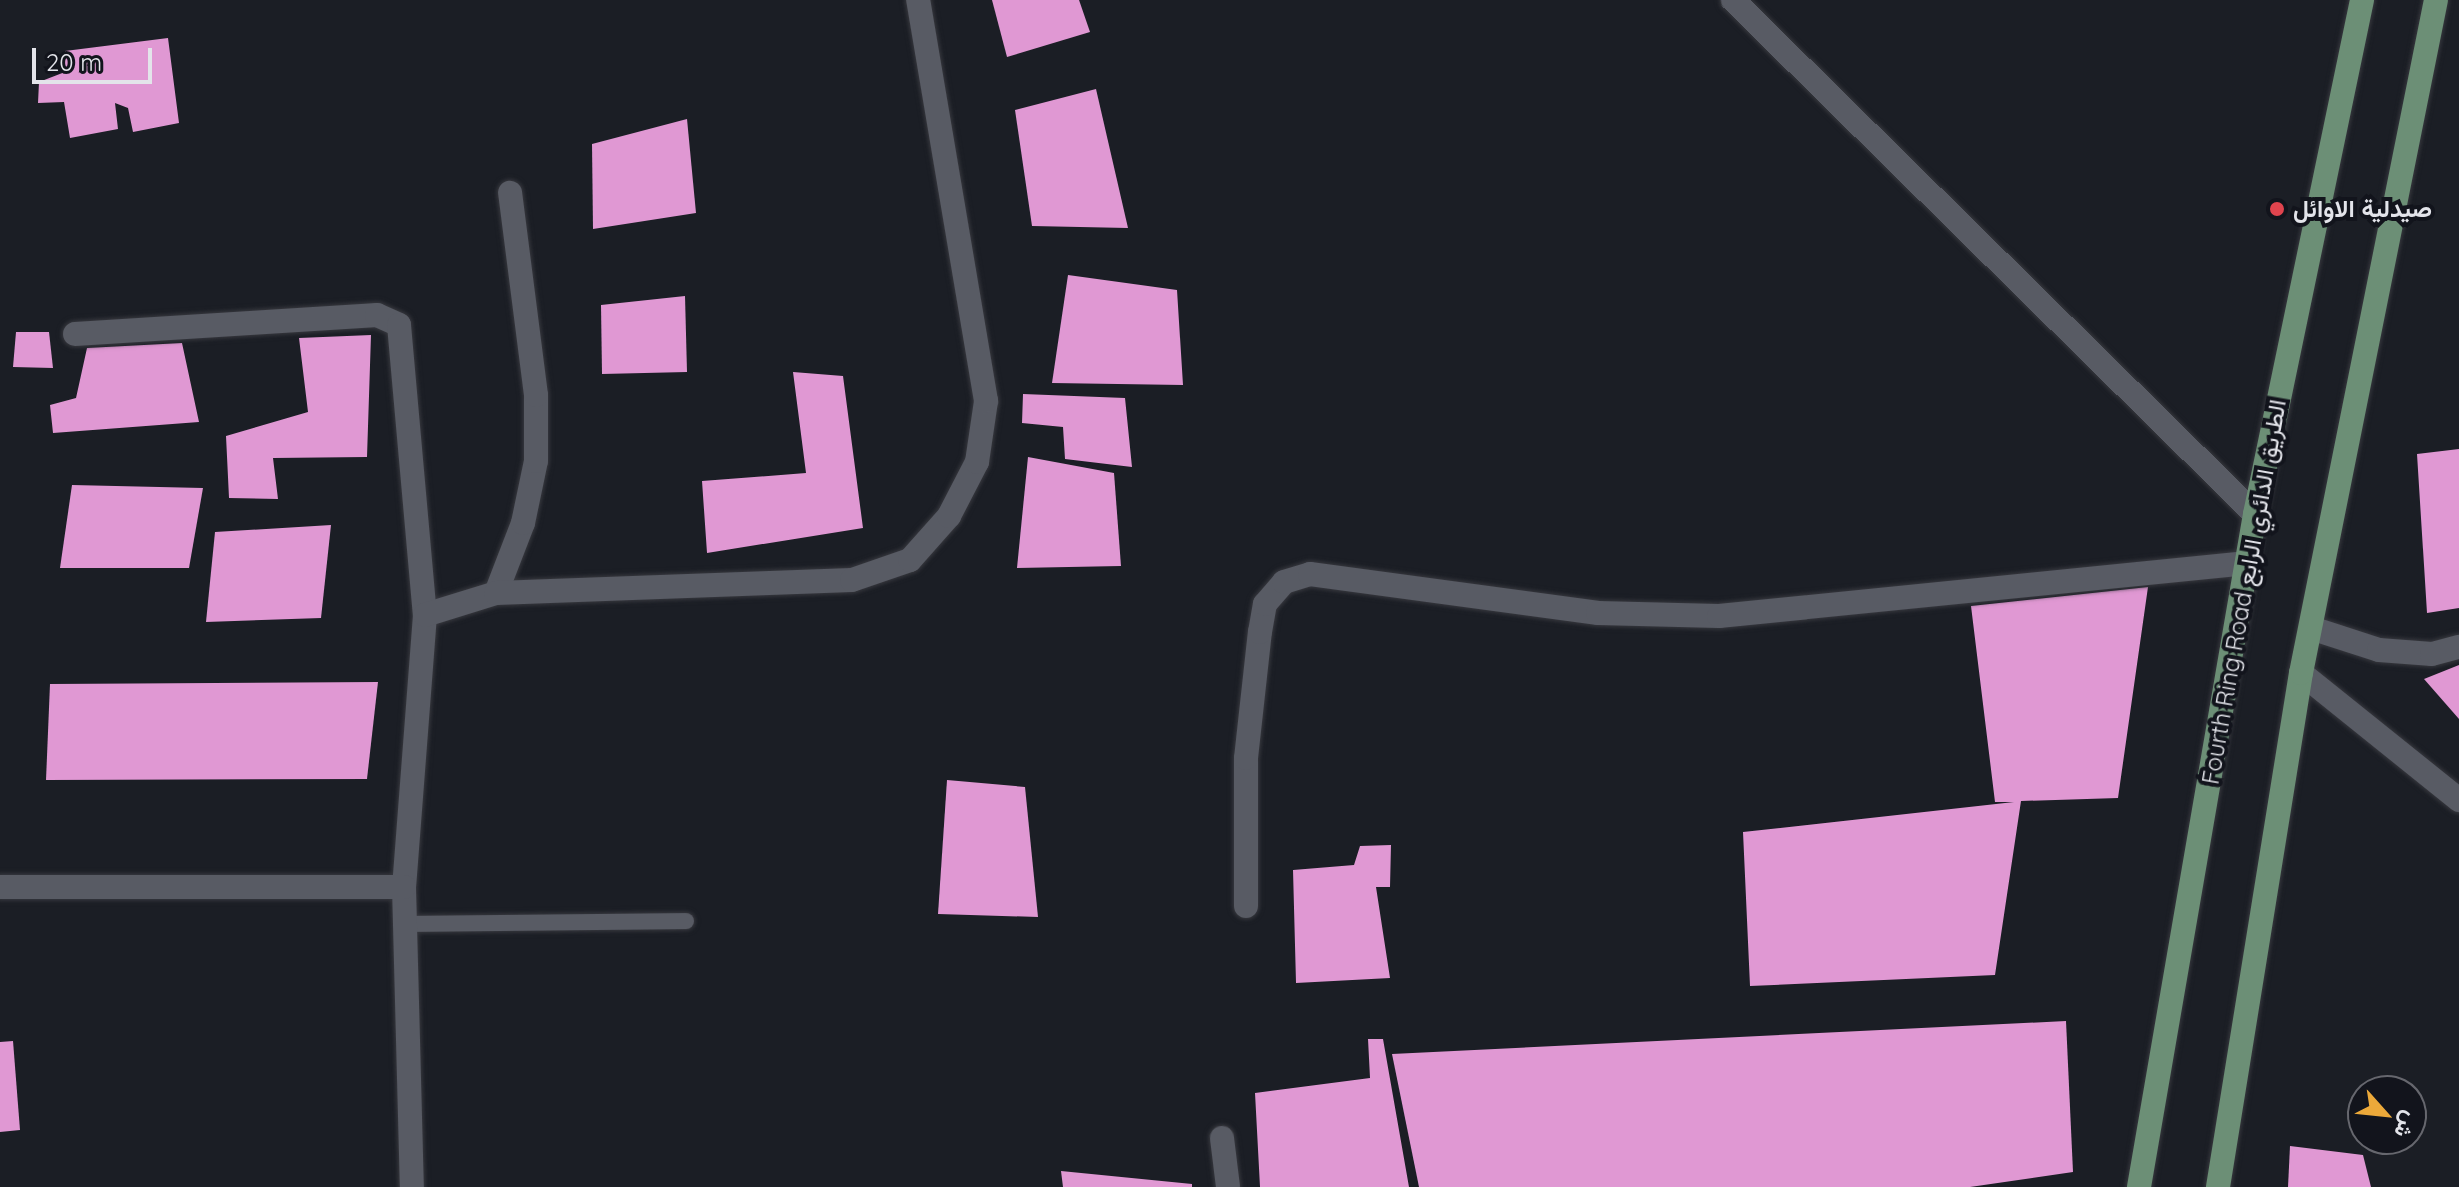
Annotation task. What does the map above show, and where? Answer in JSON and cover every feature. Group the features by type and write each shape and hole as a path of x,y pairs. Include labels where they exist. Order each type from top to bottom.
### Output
{"main road":[{"name":"Fourth Ring Road الطريق الدائري الرابع","path":"2139,1187 2255,514 2362,0"},
{"path":"2218,1187 2301,673 2436,0"}],"street":[{"path":"425,615 496,593 852,580 910,560 949,516 977,462 986,401 918,0"},
{"path":"1733,0 2255,514"},
{"path":"496,593 523,523 536,461 536,395 510,193"},
{"path":"75,334 377,315 399,325 425,615 404,887 411,924 412,1187"},
{"path":"1246,906 1246,758 1260,632 1265,604 1284,582 1310,574 1598,613 1719,616 2247,563"},
{"path":"2311,628 2379,650 2432,654 2459,647"},
{"path":"2301,673 2459,800"},
{"path":"0,887 404,887"},
{"path":"1222,1138 1228,1187"}],"lane":[{"path":"411,924 686,921"}],"building":[{"path":"992,0 1079,0 1090,32 1007,57"},
{"path":"168,38 179,123 133,132 128,108 115,103 118,129 70,138 64,102 38,103 39,82 65,72 65,51"},
{"path":"1096,89 1128,228 1032,226 1015,110"},
{"path":"687,119 696,213 593,229 592,144"},
{"path":"1068,275 1177,290 1183,385 1052,383"},
{"path":"685,296 687,372 602,374 601,305"},
{"path":"16,332 49,332 53,368 13,367"},
{"path":"371,335 367,457 273,458 278,499 229,498 226,436 308,412 299,338"},
{"path":"182,343 199,422 53,433 50,405 76,398 87,348"},
{"path":"793,372 843,376 863,528 707,553 702,481 806,473"},
{"path":"1023,394 1125,398 1132,467 1065,459 1063,427 1022,423"},
{"path":"2459,449 2459,608 2427,613 2417,454"},
{"path":"1028,457 1114,473 1121,566 1017,568"},
{"path":"72,485 203,488 189,568 60,568"},
{"path":"331,525 321,618 206,622 215,532"},
{"path":"2148,587 2118,798 2021,801 1995,975 1750,986 1743,832 2014,802 1995,802 1971,606"},
{"path":"2459,665 2459,719 2424,679"},
{"path":"378,682 367,779 46,780 50,684"},
{"path":"947,780 1025,787 1038,917 938,914"},
{"path":"1391,845 1390,887 1376,887 1390,978 1296,983 1293,870 1354,865 1360,846"},
{"path":"2066,1021 2073,1172 1970,1187 1419,1187 1392,1054"},
{"path":"1368,1039 1383,1039 1409,1187 1260,1187 1255,1093 1370,1078"},
{"path":"13,1041 20,1130 0,1132 0,1042"},
{"path":"2290,1146 2363,1155 2371,1187 2288,1187"},
{"path":"1061,1171 1192,1184 1192,1187 1063,1187"}],"place":[{"name":"صيدلية الاوائل","path":"2277,209"}]}
